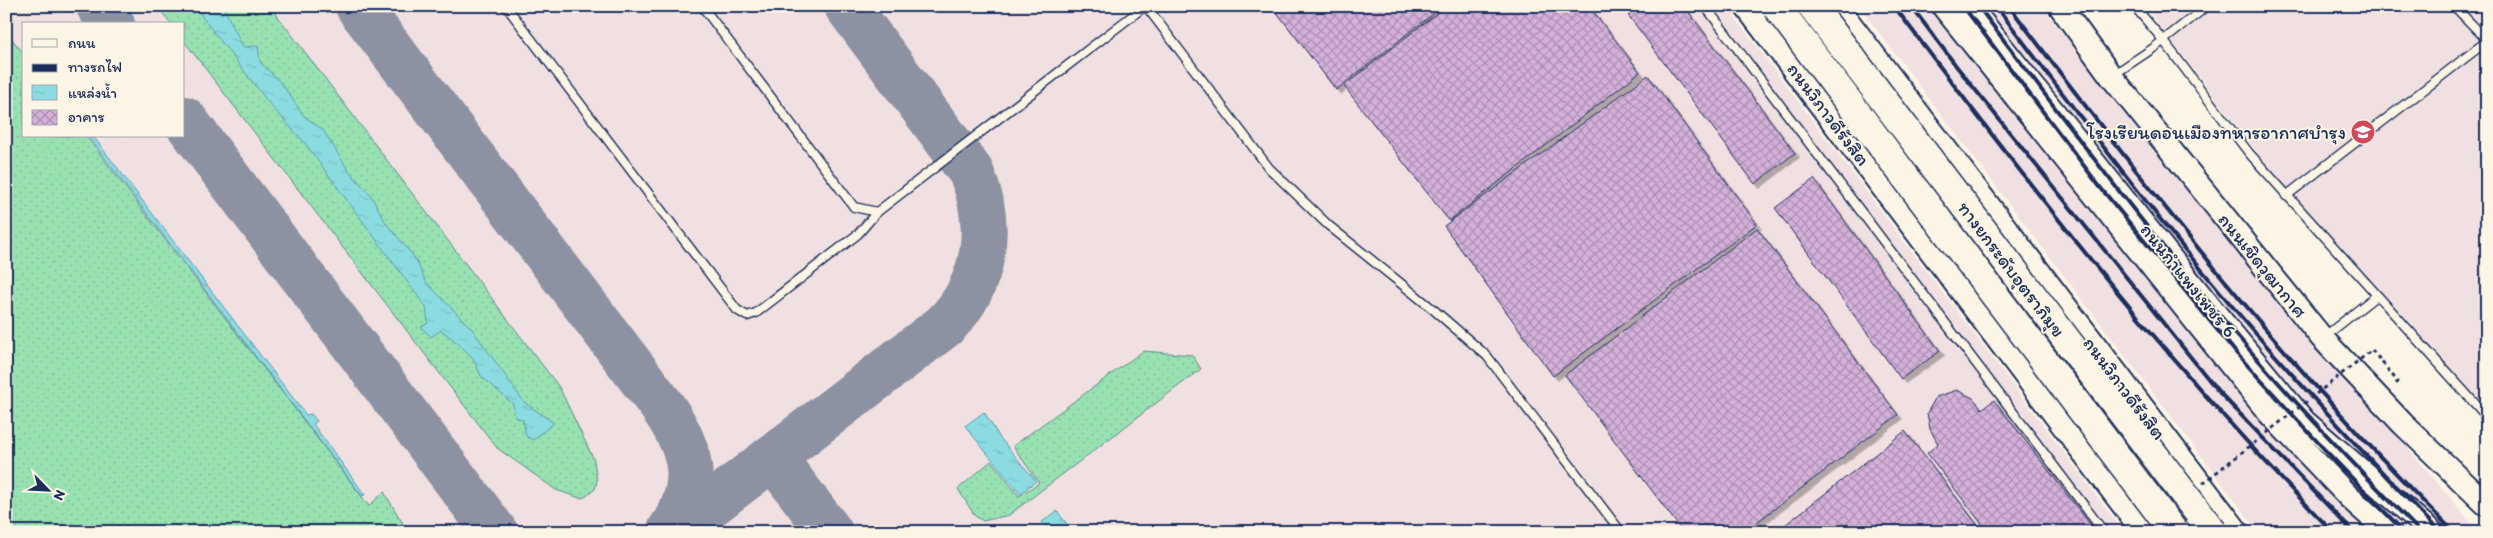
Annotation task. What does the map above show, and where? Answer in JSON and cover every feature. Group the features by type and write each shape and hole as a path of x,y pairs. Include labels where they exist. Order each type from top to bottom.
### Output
{"highway":[{"name":"ถนนวิภาวดีรังสิต","path":"1748,6 2146,532"},
{"name":"ทางยกระดับอุตราภิมุข","path":"1776,6 2174,532"},
{"name":"ทางยกระดับอุตราภิมุข","path":"1812,6 2213,532"},
{"name":"ถนนวิภาวดีรังสิต","path":"1834,6 2234,532"}],"main road":[{"name":"ถนนกำแพงเพชร 6","path":"1943,6 2270,414 2350,498 2388,532"},
{"name":"ถนนกำแพงเพชร 6","path":"1969,6 2304,421 2432,532"},
{"name":"ถนนเชิดวุฒากาศ","path":"2060,6 2118,73 2391,412 2487,505"}],"lane":[{"path":"506,6 742,314 750,315 756,313 858,234 877,212 1145,6 1269,168 1328,225 1434,310 1487,356 1621,532"},
{"path":"702,6 854,207 877,212"},
{"path":"1705,6 2104,532"},
{"path":"2134,6 2163,40 2249,153 2487,417"},
{"path":"2118,73 2207,6"},
{"path":"2286,196 2487,41 2454,6"},
{"path":"2327,334 2376,296"}],"path":[{"path":"2195,490 2372,350 2398,382"}],"shaded area":[{"path":"6,6 1726,6 2124,532 6,532"},
{"path":"1859,6 2042,6 2122,111 2479,532 2259,532"},
{"name":"โรงเรียนดอนเมืองทหารอากาศบำรุง","path":"2145,6 2487,6 2487,408 2301,210"}],"green space":[{"path":"157,6 270,6 559,387 594,460 597,481 595,489 585,497 580,498 556,490 497,448 185,42 185,22 169,22"},
{"path":"6,32 22,52 22,138 88,138 369,506 384,492 408,532 8,532 6,529"},
{"path":"1143,351 1192,355 1201,369 1009,515 983,521 975,516 958,489 991,461 1019,496 1039,483 1013,446"}],"water":[{"path":"198,6 223,6 243,47 258,46 260,62 282,84 304,116 323,130 349,171 372,197 386,223 415,258 426,282 472,329 524,402 554,423 533,440 526,436 523,420 515,417 513,404 481,376 473,358 441,330 431,337 421,327 428,323 426,307 304,142 272,107 202,17"},
{"path":"90,138 95,138 306,415 311,414 317,421 313,424 365,495 362,496"},
{"path":"984,412 1000,438 1036,481 1020,494 965,426"},
{"path":"1057,511 1073,532 1049,532 1042,522"}],"building":[{"path":"1272,6 1443,6 1336,90"},
{"path":"1446,6 1589,6 1640,72 1449,221 1344,86"},
{"path":"1640,6 1684,6 1795,153 1755,184 1628,15"},
{"path":"1648,75 1757,224 1553,376 1444,226"},
{"path":"1814,179 1940,351 1901,379 1775,208"},
{"path":"1757,228 1898,415 1744,532 1683,532 1565,375"},
{"path":"1957,390 1973,398 1982,409 1994,400 2096,532 1988,532 1927,453 1938,444 1930,429 1927,413 1936,397"},
{"path":"1905,431 1983,532 1776,532"}],"taxiway":[{"path":"99,6 111,22"},
{"path":"358,6 662,406 672,422 686,453 689,483 686,499 669,532"},
{"path":"675,532 944,326 958,310 969,292 977,273 984,233 978,192 971,172 847,6"},
{"path":"185,120 495,532"},
{"path":"773,457 830,532"}],"railway":[{"path":"1894,6 2051,210 2159,342 2216,407 2333,532"},
{"path":"1911,6 1957,67 2218,391 2353,532"},
{"path":"1963,6 2100,187 2237,354 2325,450 2404,532"},
{"path":"1978,6 2110,179 2212,306 2332,441 2420,532"},
{"path":"1996,6 2189,255 2324,410 2440,532"},
{"path":"2009,6 2114,143 2222,277 2335,408 2393,471 2454,532"}],"place":[{"name":"โรงเรียนดอนเมืองทหารอากาศบำรุง","path":"2363,132"}]}
